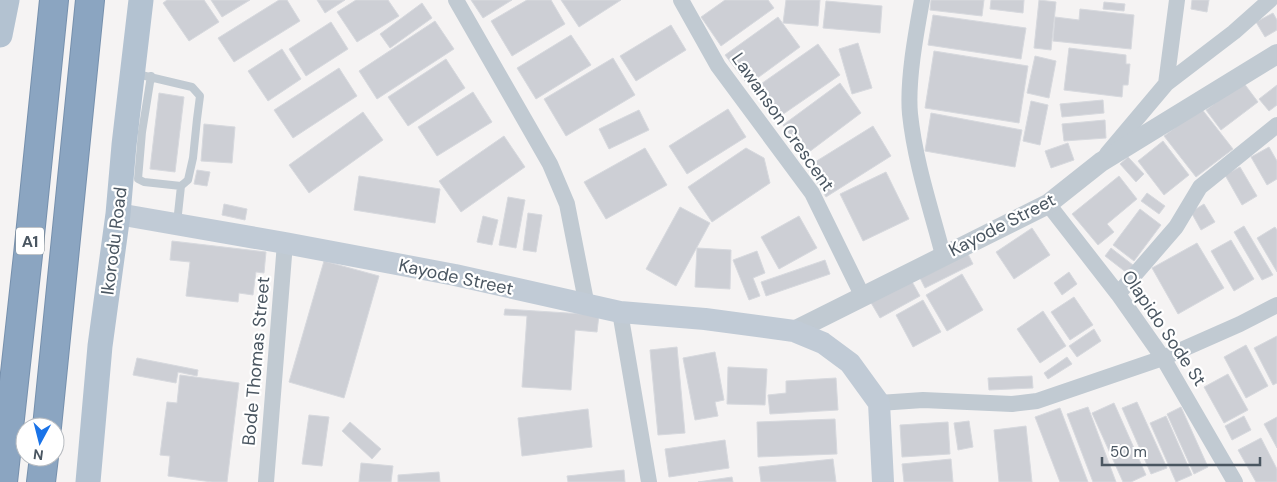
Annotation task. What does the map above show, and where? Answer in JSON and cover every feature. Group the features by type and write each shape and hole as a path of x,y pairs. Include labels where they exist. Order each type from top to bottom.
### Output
{"highway":[{"name":"A1","path":"4,482 54,0"},
{"name":"A1","path":"47,417 90,0"},
{"path":"41,482 43,467"}],"main road":[{"name":"Ikorodu Road","path":"88,482 100,346 118,214 124,145 142,75 141,0"},
{"path":"0,35 4,2"},
{"name":"Kayode Street","path":"118,214 285,242 455,275 620,312 704,318 794,331 823,342 850,363 879,403"},
{"path":"879,403 883,482"}],"street":[{"path":"456,0 550,164 567,204 587,306"},
{"name":"Lawanson Crescent","path":"681,0 718,66 812,192 862,297"},
{"path":"922,0 910,86 910,113 917,152 943,255"},
{"path":"1166,84 1177,0"},
{"name":"Kayode Street","path":"794,331 1048,204 1101,162 1166,84 1234,32 1270,0"},
{"path":"1101,162 1277,54"},
{"path":"1118,294 1176,228 1200,187 1277,125"},
{"name":"Olapido Sode St","path":"1048,204 1118,294 1163,358 1228,478"},
{"name":"Bode Thomas Street","path":"266,482 285,242"},
{"path":"879,403 923,400 1012,404 1036,401 1163,358 1240,324 1277,305"},
{"path":"620,312 649,482"}],"lane":[{"path":"177,225 181,186 188,180 194,158 196,119 200,96 192,87 142,75 142,132 138,179 144,182 181,186"}],"building":[{"path":"167,0 204,0 219,22 189,41 163,3"},
{"path":"211,0 250,0 222,17"},
{"path":"279,0 287,0 300,21 234,62 218,38"},
{"path":"317,0 345,0 325,13"},
{"path":"356,0 388,0 399,16 357,42 337,12"},
{"path":"471,0 512,0 483,18"},
{"path":"527,0 551,0 565,24 512,56 491,21"},
{"path":"561,0 621,0 579,27"},
{"path":"725,0 768,0 774,8 721,46 701,17"},
{"path":"786,0 820,0 818,26 783,23"},
{"path":"931,0 984,0 982,16 930,10"},
{"path":"991,0 1024,0 1023,13 990,9"},
{"path":"1039,0 1056,2 1051,50 1034,48"},
{"path":"1192,0 1209,0 1207,12 1191,9"},
{"path":"826,1 882,6 880,33 823,28"},
{"path":"1104,2 1125,4 1124,11 1103,9"},
{"path":"422,3 432,18 390,48 380,34"},
{"path":"1080,9 1134,15 1131,49 1053,41 1055,17 1079,20"},
{"path":"1273,13 1277,20 1277,30 1265,37 1256,22"},
{"path":"933,15 1026,28 1021,59 928,45"},
{"path":"778,17 800,47 748,85 725,55"},
{"path":"435,21 454,49 377,99 359,71"},
{"path":"331,22 348,49 306,76 289,49"},
{"path":"671,25 686,50 636,81 620,56"},
{"path":"571,35 591,65 536,99 517,68"},
{"path":"858,43 872,88 852,94 839,49"},
{"path":"818,44 840,75 779,117 758,86"},
{"path":"1069,48 1126,55 1126,64 1130,64 1128,85 1123,85 1122,97 1064,90"},
{"path":"282,49 301,79 268,101 248,71"},
{"path":"934,51 1028,66 1019,123 925,108"},
{"path":"1035,56 1056,61 1049,98 1027,93"},
{"path":"613,58 635,95 566,136 544,99"},
{"path":"446,59 465,88 408,126 388,97"},
{"path":"339,68 357,96 293,138 274,110"},
{"path":"1243,82 1258,102 1221,130 1206,110"},
{"path":"840,83 861,113 805,155 783,125"},
{"path":"1277,85 1277,105 1269,111 1259,99"},
{"path":"473,92 492,122 437,156 418,127"},
{"path":"159,93 184,97 175,172 150,169"},
{"path":"1103,100 1104,113 1062,117 1060,104"},
{"path":"1031,101 1048,105 1040,145 1023,141"},
{"path":"1201,108 1233,149 1196,177 1164,136"},
{"path":"728,109 746,137 687,174 669,146"},
{"path":"639,110 649,130 609,149 599,129"},
{"path":"363,112 383,140 309,193 289,165"},
{"path":"931,113 1022,130 1015,167 925,151"},
{"path":"1105,120 1106,138 1064,141 1062,124"},
{"path":"204,124 235,127 232,163 201,161"},
{"path":"873,126 891,156 826,197 807,167"},
{"path":"504,136 525,167 461,212 439,181"},
{"path":"1163,141 1189,175 1164,195 1138,161"},
{"path":"1068,143 1074,160 1051,168 1045,151"},
{"path":"1269,147 1277,161 1277,179 1267,185 1251,157"},
{"path":"645,148 667,185 606,219 584,182"},
{"path":"746,148 764,158 770,183 712,222 688,187"},
{"path":"1128,157 1144,174 1136,182 1120,164"},
{"path":"1240,167 1257,196 1242,205 1225,175"},
{"path":"197,170 210,172 207,186 194,184"},
{"path":"886,172 909,219 863,241 840,194"},
{"path":"359,176 440,189 435,223 354,210"},
{"path":"1119,176 1137,199 1107,224 1114,232 1098,245 1072,214"},
{"path":"1147,193 1165,206 1159,214 1141,201"},
{"path":"508,197 525,200 516,248 499,245"},
{"path":"224,204 247,209 245,220 222,215"},
{"path":"1204,204 1215,222 1201,230 1191,212"},
{"path":"680,207 710,223 676,286 646,269"},
{"path":"1140,209 1161,225 1134,261 1113,245"},
{"path":"528,213 542,215 536,252 523,250"},
{"path":"483,216 498,220 492,245 477,242"},
{"path":"799,216 817,248 779,269 761,237"},
{"path":"1244,226 1273,275 1262,280 1234,232"},
{"path":"1275,227 1277,230 1277,272 1257,238"},
{"path":"1032,228 1050,255 1014,279 996,252"},
{"path":"1231,240 1254,279 1234,291 1211,251"},
{"path":"172,241 266,252 264,273 256,272 253,295 239,293 238,302 186,296 190,262 170,260"},
{"path":"1197,243 1224,288 1178,314 1152,268"},
{"path":"697,248 731,250 730,289 695,287"},
{"path":"1111,248 1133,265 1127,273 1105,256"},
{"path":"966,250 973,264 925,288 918,274"},
{"path":"757,251 765,273 753,278 760,296 749,300 733,260"},
{"path":"825,260 830,274 766,296 761,282"},
{"path":"324,261 379,276 344,398 289,382"},
{"path":"1069,272 1077,284 1062,295 1054,283"},
{"path":"962,274 983,310 947,331 926,295"},
{"path":"910,278 920,296 880,318 870,301"},
{"path":"1074,297 1093,325 1070,340 1051,312"},
{"path":"923,300 941,332 913,347 896,315"},
{"path":"505,309 599,315 597,332 575,330 571,390 522,387 527,316 504,315"},
{"path":"1043,311 1066,346 1040,363 1017,329"},
{"path":"1094,329 1101,341 1077,357 1069,346"},
{"path":"1277,336 1277,383 1273,385 1254,348"},
{"path":"1246,345 1268,386 1246,398 1224,357"},
{"path":"677,347 685,433 658,435 650,350"},
{"path":"715,352 724,400 715,402 718,416 695,420 683,358"},
{"path":"1067,357 1072,364 1048,379 1044,373"},
{"path":"137,358 198,370 197,376 178,372 176,383 133,375"},
{"path":"728,367 767,369 765,405 727,404"},
{"path":"1228,374 1248,410 1224,423 1204,387"},
{"path":"180,375 239,383 227,482 212,482 168,476 170,456 160,455 167,402 177,403"},
{"path":"1032,376 1033,388 989,390 988,378"},
{"path":"836,378 838,410 770,414 768,395 786,393 786,381"},
{"path":"1137,402 1167,468 1151,474 1122,408"},
{"path":"1114,403 1146,475 1131,482 1123,482 1092,413"},
{"path":"1088,407 1116,482 1093,482 1067,414"},
{"path":"1181,407 1208,467 1194,474 1167,414"},
{"path":"1060,408 1088,482 1060,482 1035,417"},
{"path":"588,409 592,447 522,456 518,418"},
{"path":"309,415 329,417 322,466 302,464"},
{"path":"1166,416 1192,475 1176,482 1150,423"},
{"path":"1244,416 1251,430 1232,440 1225,426"},
{"path":"1277,417 1277,448 1264,424"},
{"path":"835,419 837,454 758,457 757,422"},
{"path":"969,421 973,447 958,450 954,423"},
{"path":"350,422 381,449 372,459 342,431"},
{"path":"948,422 950,454 902,457 900,425"},
{"path":"1026,426 1032,482 999,482 994,430"},
{"path":"1261,438 1277,469 1277,482 1256,482 1238,450"},
{"path":"725,440 729,468 669,477 665,449"},
{"path":"833,459 836,482 761,482 759,467"},
{"path":"951,459 953,482 904,482 902,464"},
{"path":"361,463 393,466 391,482 359,482"},
{"path":"624,470 625,482 568,482 567,476"},
{"path":"439,472 440,482 398,482 398,475"},
{"path":"732,477 733,482 698,482"}]}
